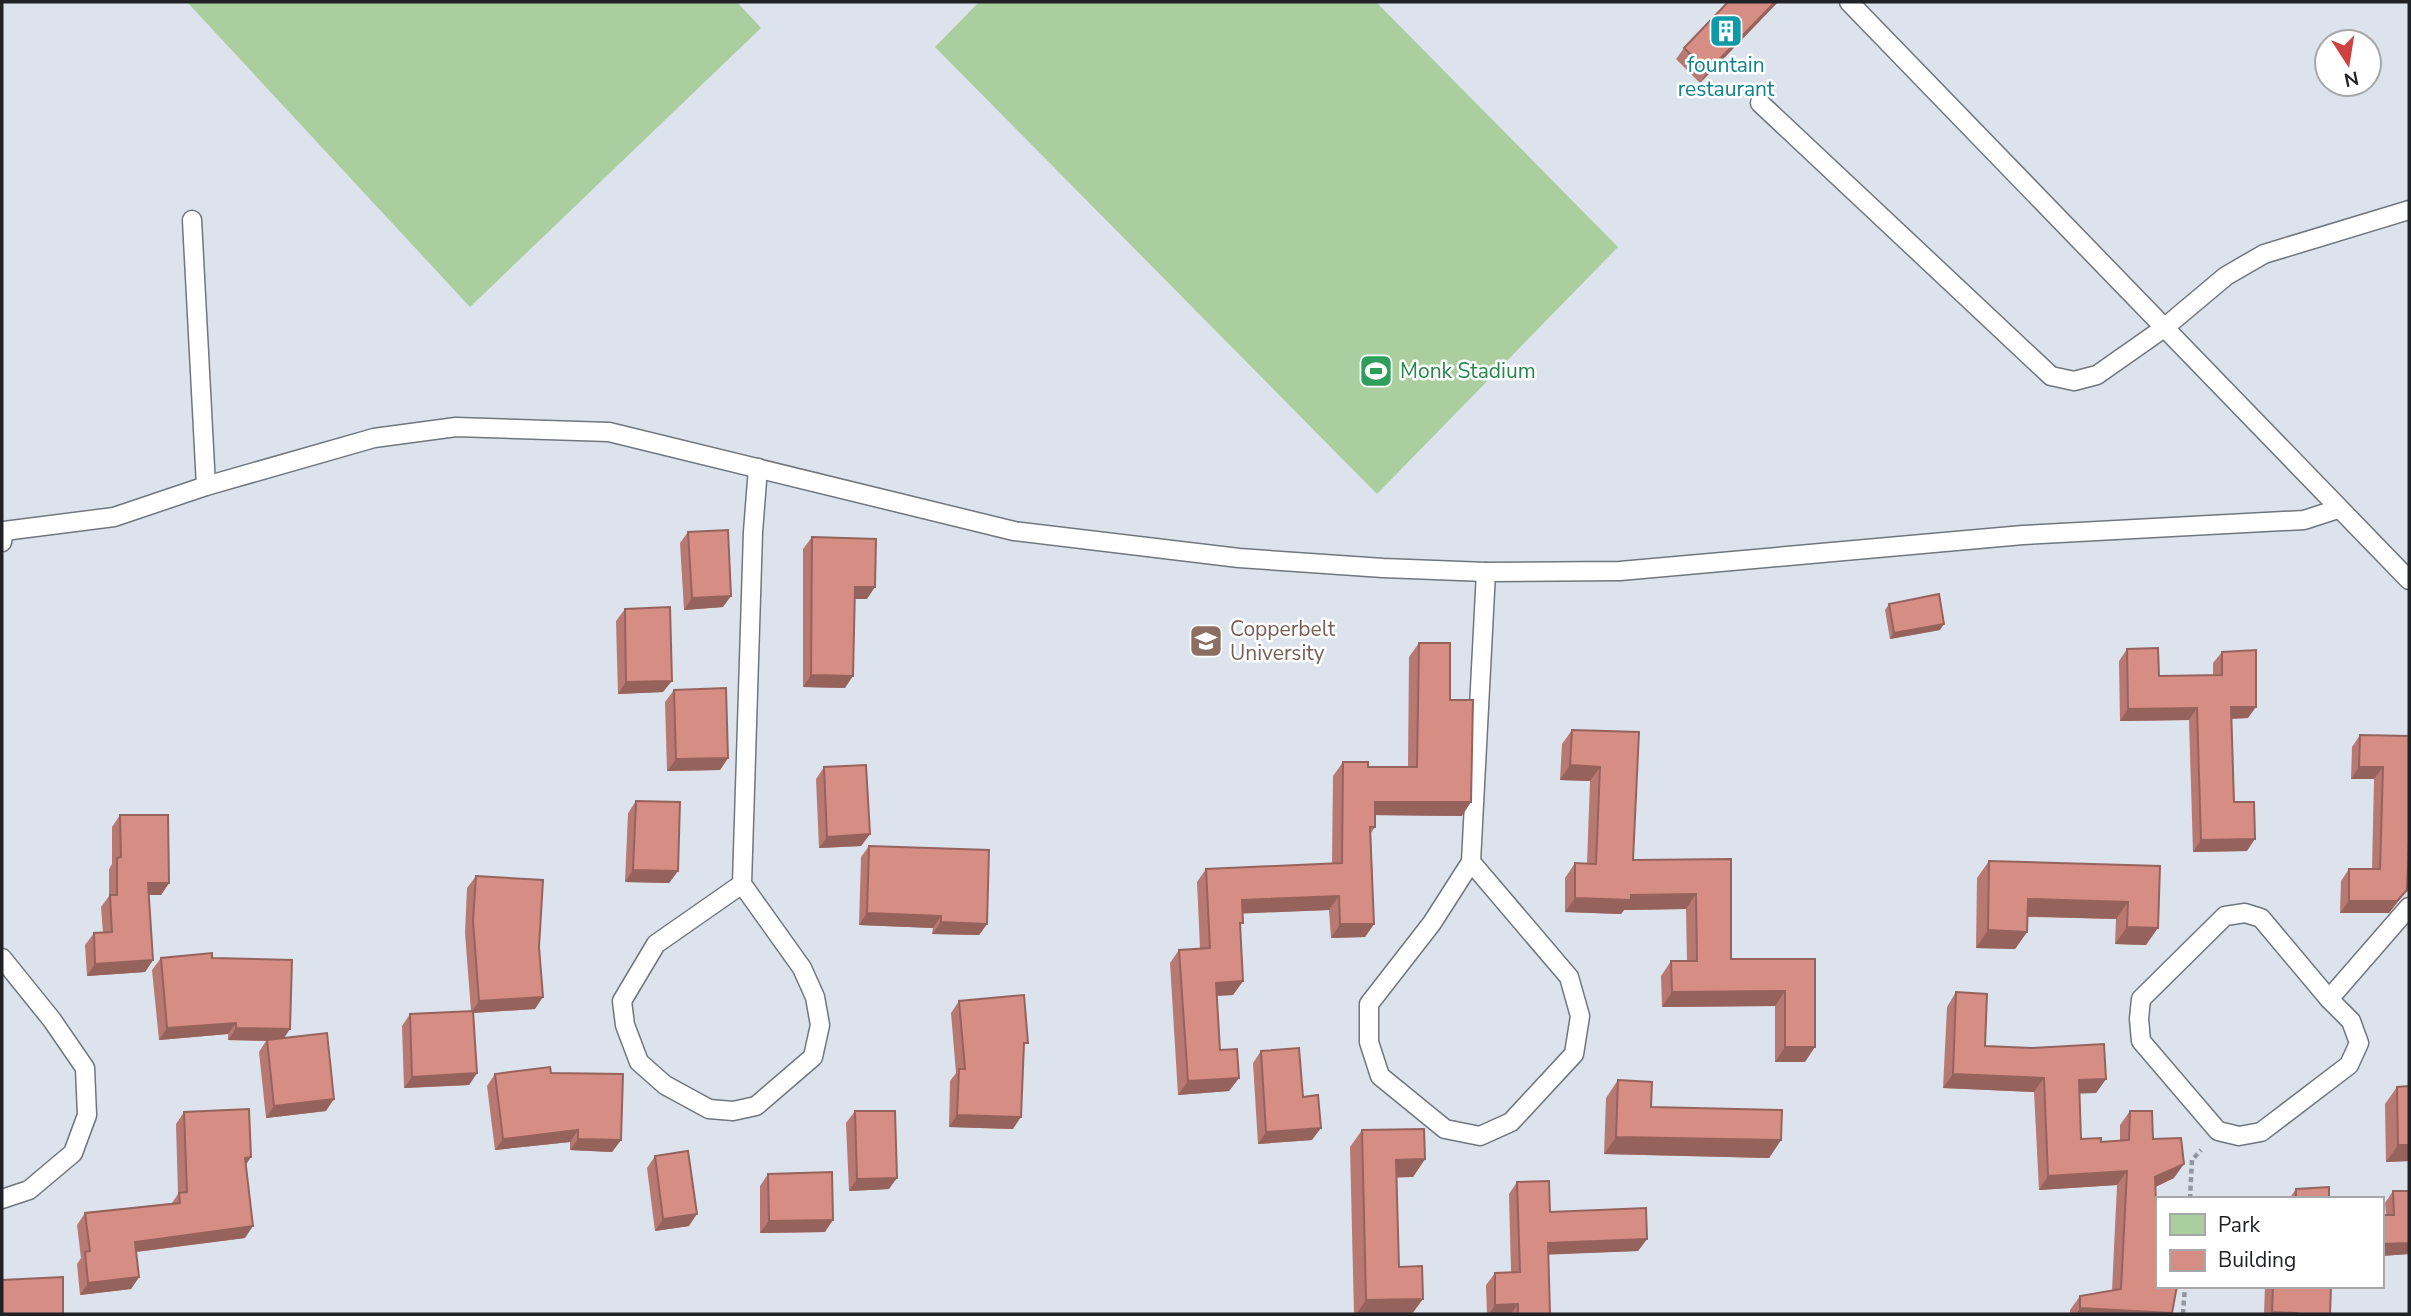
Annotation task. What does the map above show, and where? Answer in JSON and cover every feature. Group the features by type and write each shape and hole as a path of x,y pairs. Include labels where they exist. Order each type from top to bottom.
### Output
{"lane":[{"path":"1849,2 2409,580"},
{"path":"1760,103 2051,376 2074,381 2097,375 2164,328 2226,276 2264,254 2409,210"},
{"path":"192,220 206,486"},
{"path":"2,534 114,517 206,486 374,438 456,427 609,432 1014,531 1239,558 1383,568 1486,572 1620,571 2023,535 2304,520 2338,509"},
{"path":"742,884 656,944 622,1001 625,1025 639,1062 665,1084 709,1109 733,1111 756,1107 813,1057 820,1025 814,997 802,968 742,884 753,532 758,468"},
{"path":"1471,862 1569,977 1580,1016 1574,1054 1511,1122 1480,1136 1445,1129 1380,1076 1369,1042 1369,1004 1432,923 1471,862 1486,572"},
{"path":"2329,999 2409,907"},
{"path":"2245,914 2261,918 2329,999 2351,1021 2359,1043 2349,1065 2260,1132 2239,1136 2218,1131 2141,1041 2141,999 2225,916 2245,914"},
{"path":"2,958 52,1020 85,1068 87,1115 73,1153 29,1190 2,1199"}],"path":[{"path":"2190,1197 2192,1160 2218,1131"},
{"path":"2183,1314 2185,1288"}],"green space":[{"path":"187,2 737,2 761,28 470,307"},
{"name":"Monk Stadium","path":"979,2 1376,2 1618,247 1377,494 935,47"}],"building":[{"name":"fountain restaurant","path":"1728,2 1775,2 1708,71 1684,48"},
{"path":"728,530 731,596 692,598 688,532"},
{"path":"812,537 876,539 875,587 855,587 853,676 811,675"},
{"path":"1939,594 1944,624 1894,633 1889,604"},
{"path":"670,607 672,681 626,682 625,609"},
{"path":"1419,643 1450,643 1450,700 1473,700 1471,802 1375,802 1375,827 1370,827 1374,924 1340,924 1339,896 1242,900 1243,923 1240,923 1243,981 1216,983 1220,1050 1237,1049 1239,1078 1188,1081 1179,950 1210,948 1206,869 1342,863 1343,762 1368,762 1368,767 1417,767"},
{"path":"2158,648 2159,676 2222,675 2222,652 2256,650 2256,707 2231,707 2234,802 2254,802 2255,839 2201,840 2197,708 2128,709 2127,649"},
{"path":"726,688 728,758 676,759 674,690"},
{"path":"1572,730 1639,732 1633,860 1731,859 1731,959 1815,959 1815,1047 1785,1047 1785,991 1672,992 1671,961 1697,961 1696,894 1631,895 1631,900 1575,898 1575,863 1596,864 1600,767 1570,765"},
{"path":"2360,735 2409,736 2407,890 2397,901 2349,901 2349,869 2380,869 2383,767 2359,767"},
{"path":"866,765 870,834 827,837 824,767"},
{"path":"636,801 680,802 678,871 633,870"},
{"path":"120,815 168,815 169,883 148,883 153,960 95,964 94,933 112,932 110,895 117,895 117,858 121,857"},
{"path":"869,846 989,850 987,924 941,922 941,916 867,913"},
{"path":"1989,861 2160,866 2158,928 2127,927 2128,902 2028,899 2027,932 1988,930"},
{"path":"476,876 543,880 539,947 543,997 479,1001 473,921"},
{"path":"212,953 212,958 292,960 290,1029 236,1028 236,1023 167,1028 161,958"},
{"path":"1956,992 1987,994 1985,1046 2032,1048 2104,1044 2106,1079 2079,1080 2081,1139 2101,1138 2101,1142 2129,1140 2130,1111 2152,1111 2153,1139 2181,1138 2184,1164 2155,1177 2156,1288 2177,1288 2172,1313 2080,1308 2080,1296 2121,1289 2127,1171 2048,1176 2044,1078 1953,1074"},
{"path":"1024,995 1028,1043 1024,1043 1021,1117 957,1115 959,1069 965,1069 959,1001"},
{"path":"473,1011 477,1073 412,1077 410,1014"},
{"path":"327,1033 334,1099 274,1106 267,1040"},
{"path":"1299,1048 1303,1097 1318,1095 1321,1128 1266,1132 1261,1051"},
{"path":"550,1067 551,1073 623,1074 621,1140 578,1139 578,1130 503,1139 495,1074"},
{"path":"1618,1080 1652,1082 1651,1107 1782,1110 1781,1140 1616,1137"},
{"path":"2409,1086 2409,1145 2398,1145 2397,1087"},
{"path":"249,1109 251,1157 245,1158 253,1226 135,1242 139,1277 88,1283 85,1252 90,1251 85,1213 180,1203 179,1193 187,1192 184,1112"},
{"path":"855,1111 895,1111 897,1178 857,1179"},
{"path":"1424,1129 1425,1159 1396,1160 1399,1267 1422,1266 1423,1299 1366,1300 1362,1130"},
{"path":"688,1151 697,1214 663,1219 655,1156"},
{"path":"832,1172 833,1220 769,1221 768,1174"},
{"path":"1549,1181 1550,1212 1646,1208 1647,1239 1548,1243 1550,1314 1518,1314 1518,1304 1495,1305 1495,1273 1520,1272 1517,1182"},
{"path":"2329,1187 2329,1197 2296,1197 2296,1189"},
{"path":"2393,1191 2409,1191 2409,1243 2383,1244 2383,1215 2394,1215"},
{"path":"63,1277 63,1314 2,1314 2,1280"},
{"path":"2273,1288 2331,1288 2330,1314 2272,1312"}],"place":[{"name":"fountain restaurant","path":"1726,31"},
{"name":"Monk Stadium","path":"1376,371"},
{"name":"Copperbelt University","path":"1206,641"}]}
